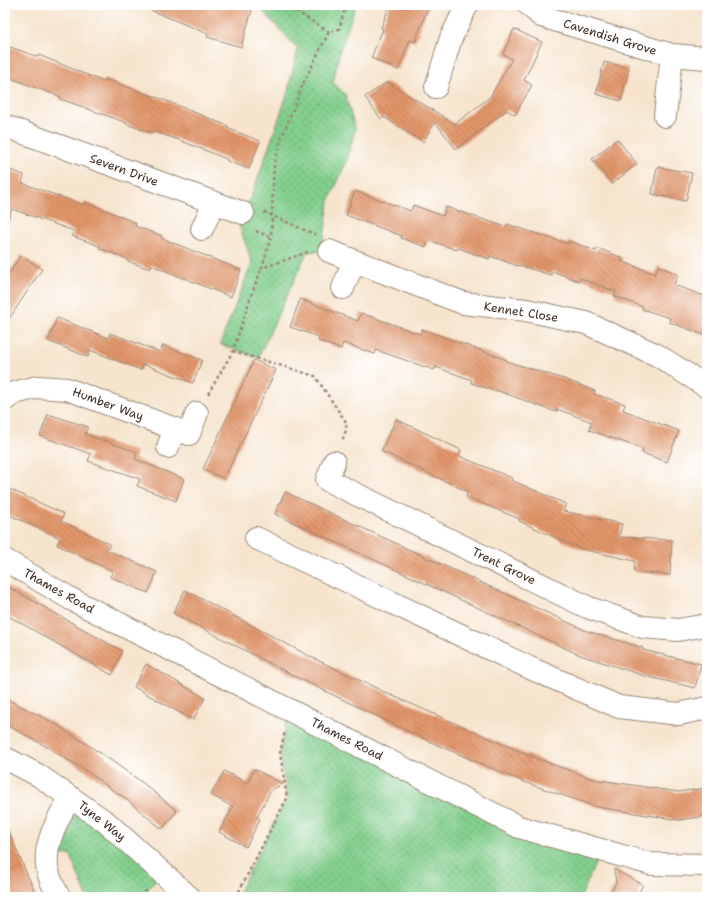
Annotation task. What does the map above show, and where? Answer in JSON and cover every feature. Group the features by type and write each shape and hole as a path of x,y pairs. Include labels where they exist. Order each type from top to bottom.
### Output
{"street":[{"path":"436,88 451,38 467,5"},
{"name":"Cavendish Grove","path":"529,5 541,16 672,55 707,58"},
{"name":"Cavendish Grove","path":"666,116 672,55"},
{"name":"Severn Drive","path":"5,126 243,214"},
{"path":"202,229 214,203"},
{"name":"Kennet Close","path":"329,251 463,303 526,310 586,323 657,355 707,387"},
{"path":"343,288 354,261"},
{"name":"Humber Way","path":"5,400 14,393 38,388 67,389 172,438 189,434 196,413"},
{"name":"Trent Grove","path":"334,462 326,480 587,607 643,627 678,630 707,625"},
{"path":"256,538 523,664 619,707 679,714 707,708"},
{"name":"Thames Road","path":"5,560 71,599 519,827 652,864 707,865"},
{"name":"Tyne Way","path":"5,758 38,775 106,822 189,897"},
{"path":"59,897 49,877 46,854 54,827 70,797"}],"path":[{"path":"286,5 330,32"},
{"path":"196,413 233,351 262,268 271,237 274,164 282,137 303,84 330,32 339,28 346,5"},
{"path":"243,214 247,205 273,216 324,238 329,251 307,252 262,268"},
{"path":"233,351 315,376 346,422 346,430 334,462"},
{"path":"236,897 288,798 280,753 289,709"}],"green space":[{"path":"260,5 356,5 340,50 333,83 345,94 355,128 347,161 329,201 322,251 307,252 258,358 220,344 252,263 239,225 254,189 286,98 298,49 259,7"},
{"path":"289,709 519,827 601,850 581,897 236,897 287,798 280,753"},
{"path":"70,797 163,872 141,897 87,897 70,855 46,854"}],"building":[{"path":"138,5 235,5 252,10 241,47 207,37 208,34"},
{"path":"390,5 429,5 415,42 410,40 398,70 371,58 383,29 381,28"},
{"path":"514,29 542,42 524,80 532,85 515,115 507,110 456,149 435,122 423,142 384,117 381,119 365,97 387,82 455,124 490,97 512,59 503,54"},
{"path":"5,45 38,57 39,55 104,82 105,79 164,100 228,126 227,128 260,141 249,169 179,140 126,124 127,123 60,99 61,97 5,76"},
{"path":"604,62 629,68 621,101 596,94"},
{"path":"617,139 637,164 612,184 592,159"},
{"path":"657,167 692,173 686,201 652,194"},
{"path":"5,168 24,175 22,183 83,205 85,202 108,211 136,223 135,226 162,236 161,238 241,270 231,297 151,265 150,269 127,261 127,259 99,248 100,246 72,236 74,231 12,209 7,222 5,222"},
{"path":"355,191 411,211 413,205 443,216 446,207 506,227 507,224 568,244 569,241 596,251 597,248 623,258 621,261 655,274 658,266 678,274 674,285 707,297 707,336 669,322 670,318 642,309 643,307 614,296 616,292 580,278 579,281 552,271 551,275 518,266 490,256 489,259 458,248 457,250 428,240 426,247 401,238 402,236 346,215"},
{"path":"21,255 42,269 5,325 5,279"},
{"path":"300,299 358,321 361,313 420,334 422,329 507,360 506,361 567,380 595,391 594,394 625,404 623,410 679,431 667,462 642,453 643,449 589,430 592,422 557,409 556,412 496,390 471,383 472,380 436,367 434,370 376,350 375,354 343,343 341,349 318,341 319,337 290,327"},
{"path":"57,318 108,338 110,333 160,352 163,345 202,360 193,383 143,364 141,370 90,350 88,357 48,341"},
{"path":"254,360 276,370 224,479 203,469"},
{"path":"48,414 88,427 85,434 137,452 135,459 184,479 176,501 137,486 140,479 88,461 91,454 40,436"},
{"path":"396,419 461,450 459,456 512,478 511,480 566,504 563,511 622,524 619,537 672,540 670,575 634,572 635,561 581,549 519,521 520,519 466,497 468,492 381,451"},
{"path":"5,487 64,514 61,521 110,544 107,550 157,572 148,593 110,577 113,571 57,545 60,538 5,513"},
{"path":"285,492 587,631 643,648 643,650 701,664 695,688 645,676 580,655 275,514"},
{"path":"5,585 122,651 112,675 5,614"},
{"path":"185,590 313,658 393,696 530,756 593,779 678,792 707,788 707,816 679,820 597,807 524,782 435,744 294,676 173,613"},
{"path":"146,664 205,698 193,720 134,687"},
{"path":"5,698 52,722 102,754 143,783 177,811 162,829 121,795 88,772 5,724"},
{"path":"254,769 283,784 271,790 257,817 260,819 246,847 219,832 233,807 211,795 224,771 247,783"},
{"path":"5,823 37,897 9,897 5,888"},
{"path":"614,869 643,885 636,897 608,897 616,883"}]}
